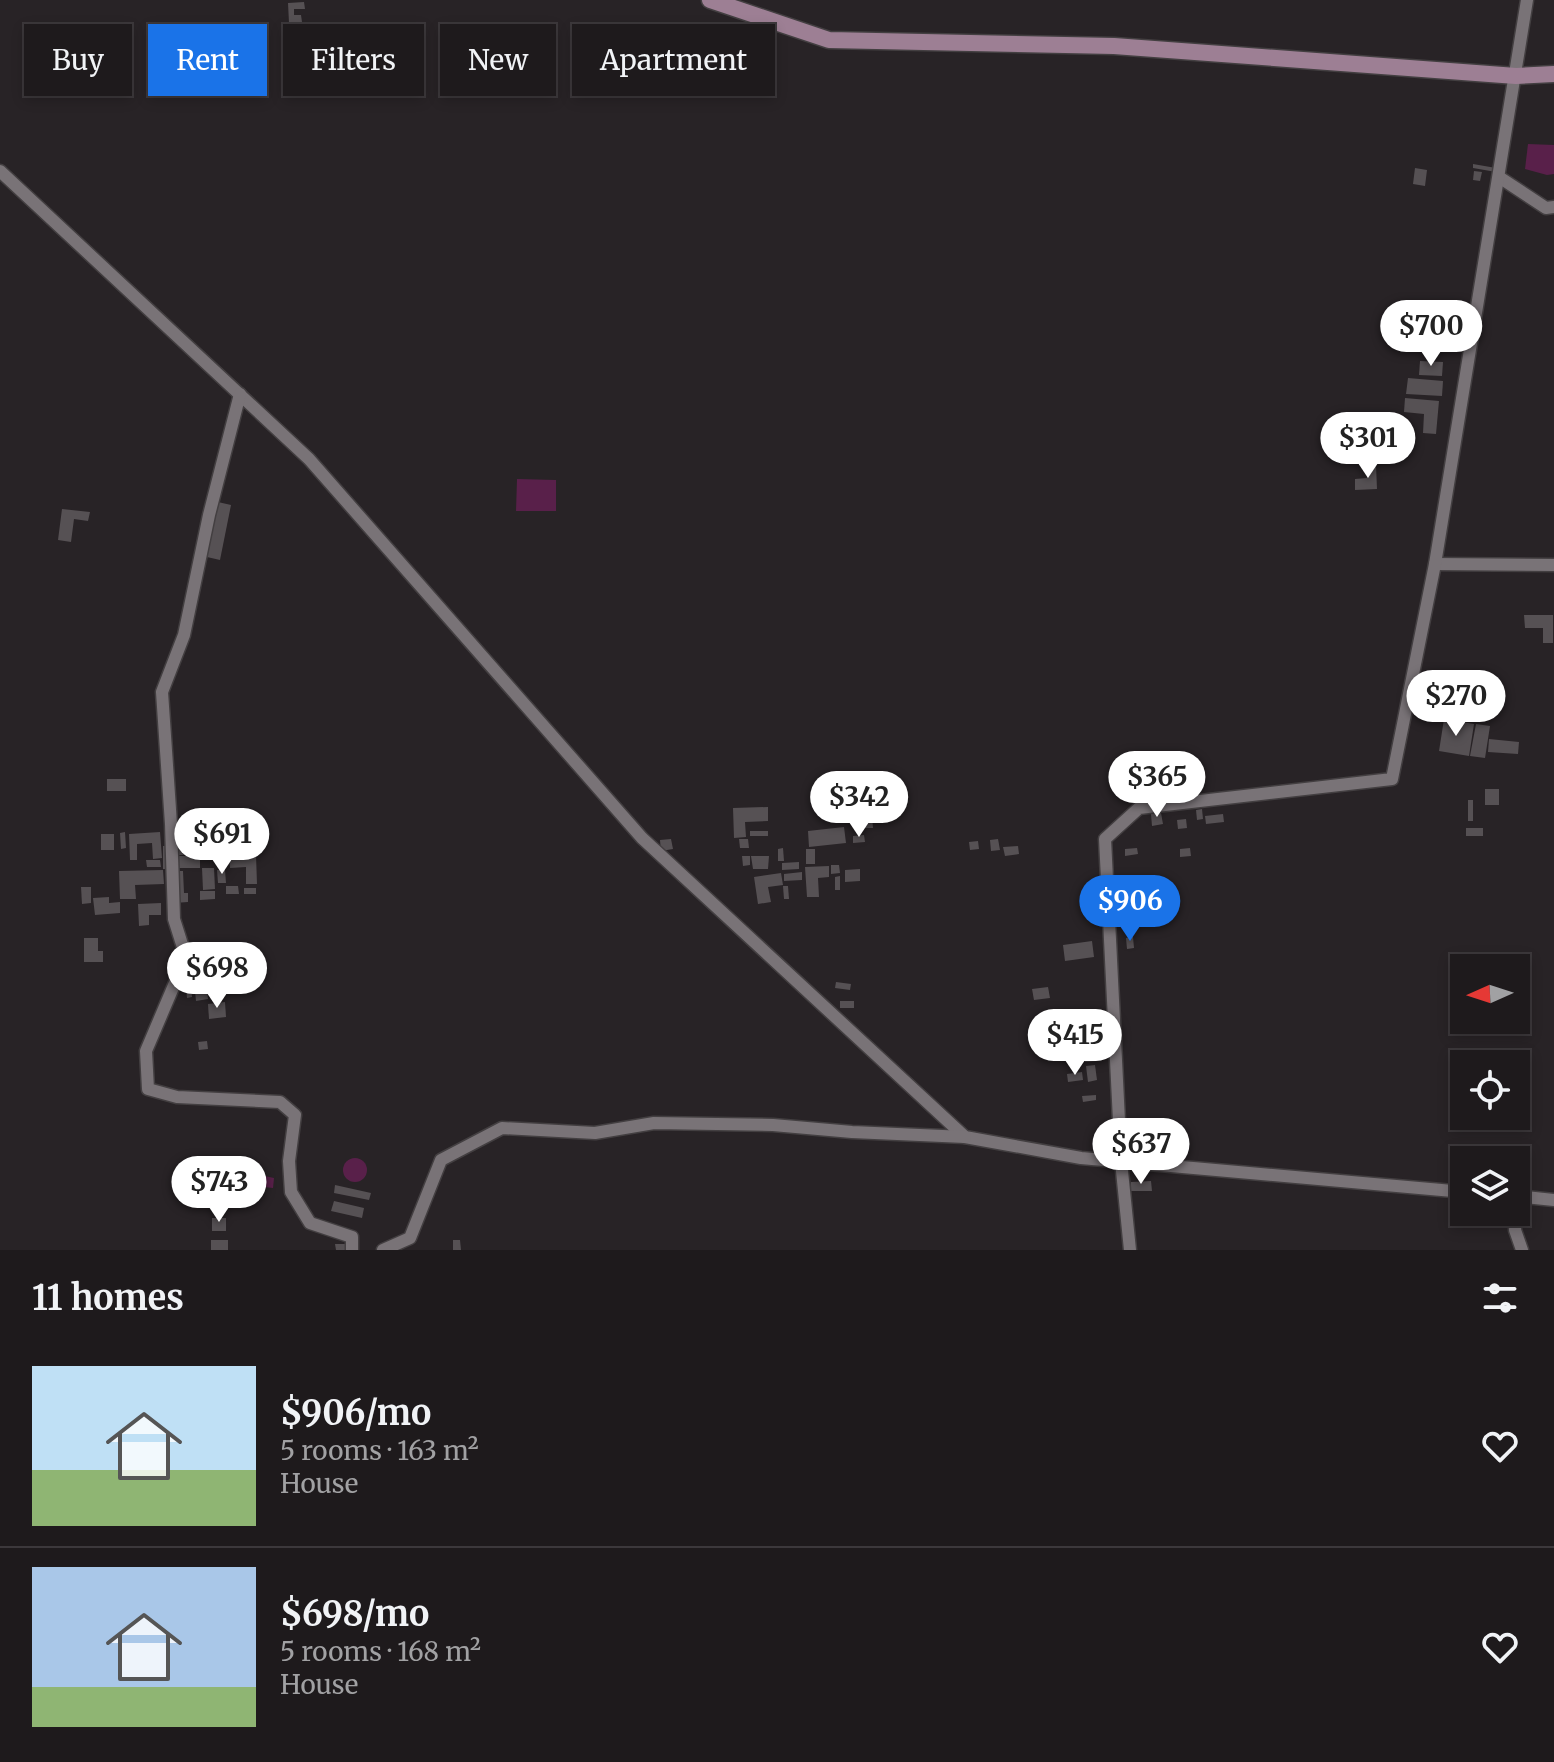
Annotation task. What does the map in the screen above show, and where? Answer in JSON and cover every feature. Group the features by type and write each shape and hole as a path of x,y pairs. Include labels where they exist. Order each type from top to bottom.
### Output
{"main road":[{"path":"710,0 829,40 1114,46 1516,76 1554,74"}],"street":[{"path":"1130,1250 1121,1161 1105,839 1139,808 1392,779 1435,564 1527,0"},
{"path":"0,171 309,459 642,838 965,1137"},
{"path":"1499,177 1546,208 1554,207"},
{"path":"240,394 209,515 184,635 162,692 174,919 186,957 146,1051 148,1089 177,1097 280,1102 295,1115 289,1161 291,1192 310,1223 352,1237 352,1250"},
{"path":"1435,564 1554,565"},
{"path":"383,1250 410,1238 441,1160 502,1128 595,1133 654,1123 773,1125 965,1137 1081,1158 1450,1191"},
{"path":"1530,1197 1554,1200"},
{"path":"1515,1226 1522,1250"}],"shaded area":[{"path":"1528,144 1554,145 1554,174 1525,169"},
{"path":"517,479 556,480 556,511 516,511"},
{"path":"355,1158 366,1165 367,1170 360,1181 355,1182 344,1175 343,1170 350,1159"},
{"path":"245,1172 274,1178 273,1188 234,1184"}],"building":[{"path":"304,2 305,9 294,9 294,15 301,15 302,22 289,23 288,3"},
{"path":"1473,164 1496,168 1496,172 1473,168"},
{"path":"1415,168 1427,170 1425,186 1413,184"},
{"path":"1474,171 1482,172 1480,181 1473,180"},
{"path":"1420,361 1443,362 1442,376 1419,375"},
{"path":"1408,378 1443,381 1442,396 1406,394"},
{"path":"1405,398 1439,401 1436,434 1423,433 1424,414 1404,412"},
{"path":"1366,465 1376,465 1377,489 1355,490 1355,479 1367,478"},
{"path":"218,502 231,505 220,560 207,557"},
{"path":"62,509 90,512 88,521 74,519 71,542 58,540"},
{"path":"1524,615 1553,615 1553,643 1543,643 1543,628 1525,628"},
{"path":"1444,719 1474,724 1469,756 1439,751"},
{"path":"1476,724 1490,726 1485,758 1470,756"},
{"path":"1489,739 1519,742 1518,754 1488,752"},
{"path":"107,779 126,779 126,791 107,791"},
{"path":"860,786 867,786 867,797 861,797"},
{"path":"1485,789 1499,789 1499,805 1485,805"},
{"path":"838,795 839,801 811,803 810,797"},
{"path":"1468,800 1473,800 1473,821 1468,821"},
{"path":"871,804 873,828 861,828 860,805"},
{"path":"768,807 768,821 745,822 746,837 734,838 733,808"},
{"path":"1202,809 1203,819 1197,820 1196,810"},
{"path":"1161,813 1163,824 1152,826 1151,814"},
{"path":"1223,814 1224,822 1206,824 1205,816"},
{"path":"1186,819 1187,828 1178,829 1177,820"},
{"path":"844,827 846,843 809,847 808,831"},
{"path":"1466,828 1483,828 1483,836 1466,836"},
{"path":"750,831 768,831 768,836 750,836"},
{"path":"125,832 126,848 121,849 120,833"},
{"path":"160,832 162,858 153,859 152,843 137,844 137,860 130,860 129,834"},
{"path":"101,834 114,834 114,850 101,850"},
{"path":"864,835 865,842 853,843 853,836"},
{"path":"187,838 188,855 176,855 176,839"},
{"path":"671,839 673,849 661,851 660,840"},
{"path":"739,839 748,839 749,848 740,848"},
{"path":"998,839 1000,850 991,851 990,840"},
{"path":"978,841 979,849 970,850 969,842"},
{"path":"163,846 171,846 171,869 163,869"},
{"path":"1018,846 1019,854 1005,856 1003,847"},
{"path":"783,848 784,861 778,861 778,849"},
{"path":"1137,848 1138,854 1125,856 1125,849"},
{"path":"1190,848 1191,856 1180,857 1180,849"},
{"path":"806,849 815,849 815,864 806,864"},
{"path":"256,855 257,884 246,884 246,867 230,868 229,856"},
{"path":"175,856 200,856 200,868 175,868"},
{"path":"742,856 750,856 750,865 743,866"},
{"path":"751,856 769,856 768,869 753,869"},
{"path":"146,860 160,860 161,867 147,867"},
{"path":"799,862 799,869 782,870 782,863"},
{"path":"831,865 839,865 840,873 831,874"},
{"path":"829,866 829,877 818,878 819,897 807,897 805,867"},
{"path":"202,868 214,868 215,889 203,890"},
{"path":"860,869 860,881 845,882 845,870"},
{"path":"163,870 164,884 135,885 136,899 120,899 119,871"},
{"path":"217,870 225,870 226,883 218,883"},
{"path":"173,871 183,871 184,893 188,893 188,902 174,903"},
{"path":"802,872 802,880 784,881 784,874"},
{"path":"781,873 783,885 768,887 771,902 758,904 754,877"},
{"path":"840,876 840,890 835,890 835,877"},
{"path":"1127,878 1130,901 1117,902 1115,879"},
{"path":"1157,885 1159,893 1147,894 1146,886"},
{"path":"226,886 238,886 239,894 226,894"},
{"path":"783,886 788,886 789,899 784,899"},
{"path":"81,887 91,887 91,903 82,904"},
{"path":"244,888 256,888 256,894 244,894"},
{"path":"200,891 215,891 215,899 200,900"},
{"path":"109,897 109,903 120,902 120,913 95,915 93,898"},
{"path":"161,903 161,915 149,915 149,925 139,926 138,904"},
{"path":"1164,906 1166,920 1149,922 1147,908"},
{"path":"1142,907 1143,919 1134,920 1133,908"},
{"path":"1133,937 1134,948 1127,949 1126,938"},
{"path":"84,938 98,938 98,951 103,951 103,962 84,962"},
{"path":"1092,941 1094,957 1065,961 1063,945"},
{"path":"836,982 851,984 850,990 835,988"},
{"path":"191,986 192,997 187,998 186,987"},
{"path":"1048,987 1050,998 1034,1000 1032,989"},
{"path":"207,990 208,999 196,1001 195,991"},
{"path":"840,1001 854,1001 854,1008 840,1008"},
{"path":"225,1002 226,1017 209,1019 208,1004"},
{"path":"1064,1013 1066,1028 1060,1029 1058,1014"},
{"path":"1055,1015 1057,1040 1051,1041 1050,1025 1039,1026 1038,1016"},
{"path":"207,1041 208,1049 199,1050 198,1042"},
{"path":"1094,1049 1096,1061 1085,1062 1083,1051"},
{"path":"1095,1065 1097,1080 1088,1082 1086,1066"},
{"path":"1082,1072 1083,1080 1068,1082 1067,1074"},
{"path":"1096,1095 1096,1100 1083,1102 1082,1096"},
{"path":"1151,1181 1152,1191 1131,1191 1131,1182"},
{"path":"335,1185 371,1193 369,1200 334,1193"},
{"path":"334,1201 364,1208 362,1218 331,1211"},
{"path":"212,1218 226,1218 226,1231 212,1231"},
{"path":"211,1240 228,1240 228,1250 211,1250"},
{"path":"453,1240 460,1240 461,1250 453,1250"},
{"path":"335,1244 351,1244 351,1250 336,1250"}]}
